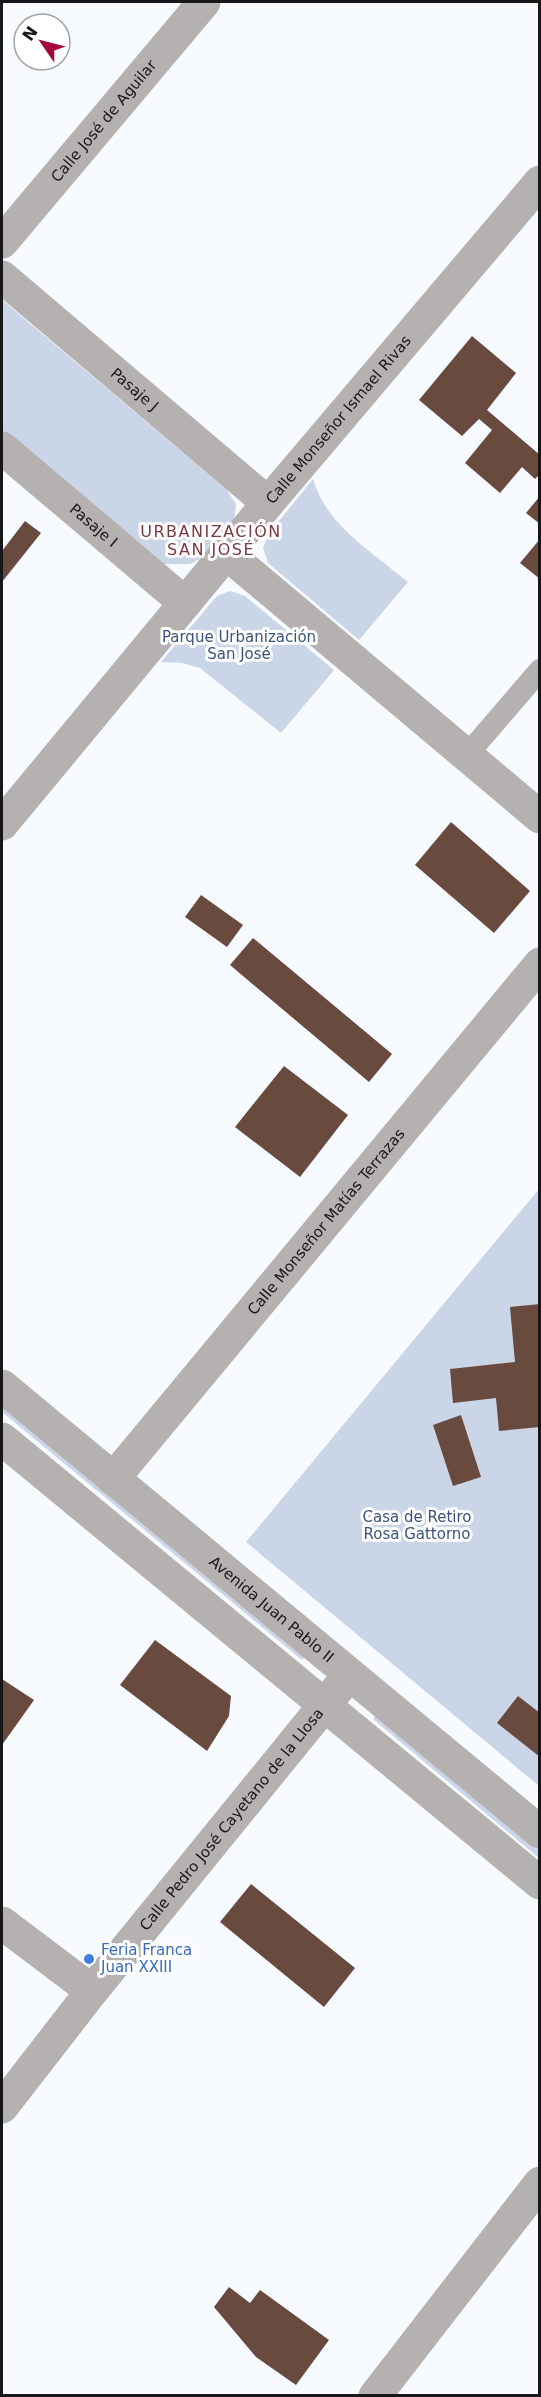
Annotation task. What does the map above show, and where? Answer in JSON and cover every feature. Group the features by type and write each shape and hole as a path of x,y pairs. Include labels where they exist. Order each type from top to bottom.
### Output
{"street":[{"name":"Calle José de Aguilar","path":"2,242 204,2"},
{"name":"Calle Monseñor Ismael Rivas","path":"2,824 268,503 540,182"},
{"name":"Pasaje J","path":"2,276 268,503"},
{"name":"Pasaje I","path":"2,448 185,603"},
{"path":"226,554 540,817"},
{"name":"Calle Monseñor Matías Terrazas","path":"113,1479 540,964"},
{"name":"Avenida Juan Pablo II","path":"2,1386 540,1832"},
{"path":"2,1438 540,1883"},
{"name":"Calle Pedro José Cayetano de la Llosa","path":"2,2107 92,1991 349,1675"},
{"path":"2,1923 92,1991"},
{"path":"375,2396 540,2183"}],"lane":[{"path":"466,756 540,670"}],"green space":[{"path":"2,300 226,489 236,504 234,521 202,558 190,564 162,564 2,432"},
{"name":"Parque Urbanización San José","path":"313,479 319,495 339,524 408,582 359,640 268,563 263,548 270,532"},
{"name":"Parque Urbanización San José","path":"230,591 245,596 334,670 281,733 200,668 182,663 161,662 217,596"},
{"name":"Casa de Retiro Rosa Gattorno","path":"539,1189 539,1786 246,1542"},
{"path":"2,1396 309,1651 302,1660 2,1412"},
{"path":"380,1710 539,1842 539,1858 373,1719"}],"building":[{"path":"472,336 516,373 487,410 540,455 540,474 535,479 522,467 500,493 465,463 492,430 479,419 462,436 419,400"},
{"path":"540,496 540,524 526,513"},
{"path":"25,521 41,533 2,582 2,551"},
{"path":"540,539 540,579 520,563"},
{"path":"451,822 530,891 494,933 415,865"},
{"path":"201,895 243,925 227,947 185,917"},
{"path":"253,938 392,1054 369,1082 230,965"},
{"path":"284,1066 348,1115 300,1177 235,1127"},
{"path":"540,1304 540,1427 499,1431 496,1398 453,1403 450,1369 515,1362 510,1307"},
{"path":"461,1415 481,1477 453,1486 433,1425"},
{"path":"155,1640 231,1696 229,1716 207,1751 120,1685"},
{"path":"2,1679 34,1700 2,1745"},
{"path":"518,1696 540,1713 540,1757 497,1723"},
{"path":"251,1884 355,1968 324,2007 220,1922"},
{"path":"229,2287 250,2303 260,2290 329,2340 296,2385 256,2357 214,2307"}],"place":[{"name":"Feria Franca Juan XXIII","path":"89,1959"}],"district":[{"name":"URBANIZACIÓN SAN JOSÉ","path":"211,540"}]}
